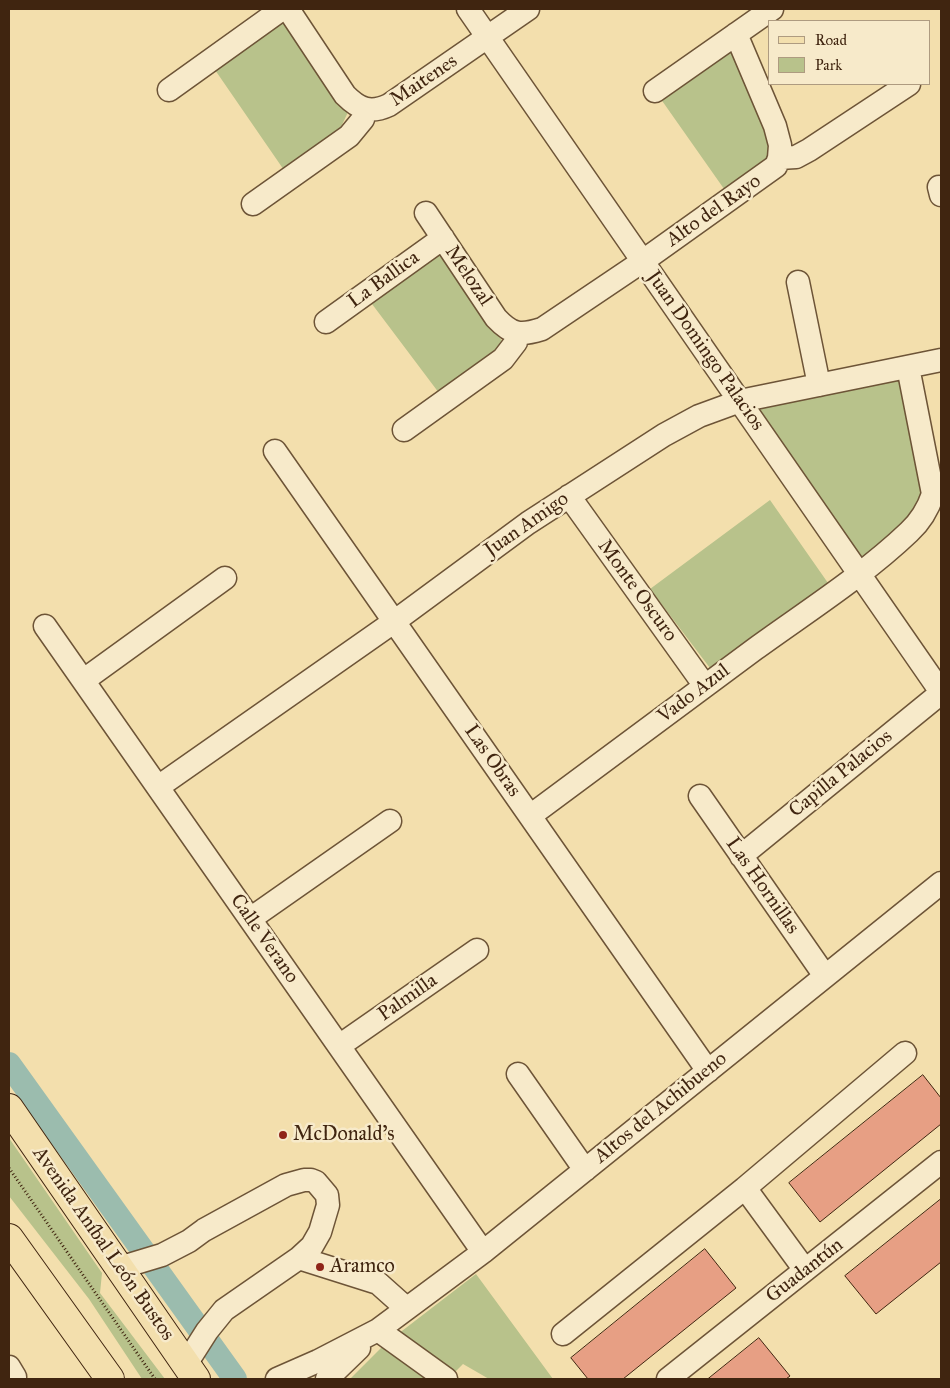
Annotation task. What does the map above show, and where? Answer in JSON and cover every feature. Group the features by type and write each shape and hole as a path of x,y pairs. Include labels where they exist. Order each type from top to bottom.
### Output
{"main road":[{"name":"Avenida Aníbal León Bustos","path":"9,1108 139,1262 197,1355"},
{"path":"9,1238 107,1377"}],"street":[{"path":"169,90 282,9"},
{"path":"288,9 345,95 356,106 366,109"},
{"name":"Juan Domingo Palacios","path":"468,9 941,693"},
{"name":"Maitenes","path":"253,204 349,136 363,120 366,109 378,110 389,105 528,9"},
{"path":"655,91 772,9"},
{"path":"736,34 775,126 780,145 779,158"},
{"name":"Alto del Rayo","path":"516,334 542,329 767,174 776,166 779,158 796,157 810,150 908,85"},
{"name":"Melozal","path":"426,213 496,318 505,328 516,334"},
{"name":"La Ballica","path":"326,322 443,238"},
{"path":"798,282 819,385"},
{"path":"404,430 503,359 516,342 516,334"},
{"name":"Juan Amigo","path":"158,787 395,621 528,523 664,435 699,416 740,401 941,360"},
{"name":"Vado Azul","path":"530,816 704,686 859,574 910,532 928,509 933,494 908,367"},
{"name":"Las Obras","path":"275,451 708,1071"},
{"name":"Monte Oscuro","path":"569,496 704,686"},
{"path":"84,680 225,578"},
{"name":"Calle Verano","path":"45,626 483,1252"},
{"name":"Capilla Palacios","path":"741,856 941,693"},
{"name":"Las Hornillas","path":"700,796 826,976"},
{"path":"250,919 390,821"},
{"name":"Altos del Achibueno","path":"327,1379 378,1330 483,1252 941,883"},
{"name":"Palmilla","path":"339,1046 477,950"},
{"path":"562,1334 745,1188 905,1053"},
{"path":"518,1074 585,1170"},
{"name":"Guadantún","path":"668,1379 941,1162"},
{"path":"139,1262 189,1241 204,1230 286,1185 310,1180 316,1182 327,1195 328,1205 320,1232 312,1246 299,1258 224,1310 197,1355"},
{"path":"745,1188 805,1270"},
{"path":"299,1258 378,1283 406,1308"},
{"path":"378,1330 446,1379"},
{"name":"Altos del Achibueno","path":"277,1379 318,1361 378,1330"}],"path":[{"path":"9,1168 155,1379"}],"green space":[{"path":"283,15 342,98 348,112 335,140 286,173 213,67"},
{"path":"734,41 775,155 729,196 658,95"},
{"path":"440,252 502,341 494,358 442,397 369,300"},
{"path":"901,378 922,497 906,520 860,564 749,406"},
{"path":"770,500 828,583 710,668 650,589"},
{"path":"9,1138 102,1273 100,1293 165,1379 142,1379 89,1299 9,1196"},
{"path":"476,1274 553,1379 489,1379 463,1364 448,1379 350,1379 385,1344"}],"building":[{"path":"923,1075 941,1098 941,1124 820,1222 789,1183"},
{"path":"941,1199 941,1262 876,1314 845,1276"},
{"path":"705,1249 736,1288 623,1379 588,1379 571,1358"},
{"path":"759,1338 790,1376 786,1379 708,1379"}],"waterway":[{"path":"9,1064 235,1379"}],"place":[{"name":"McDonald's","path":"283,1135"},
{"name":"Aramco","path":"320,1267"}]}
